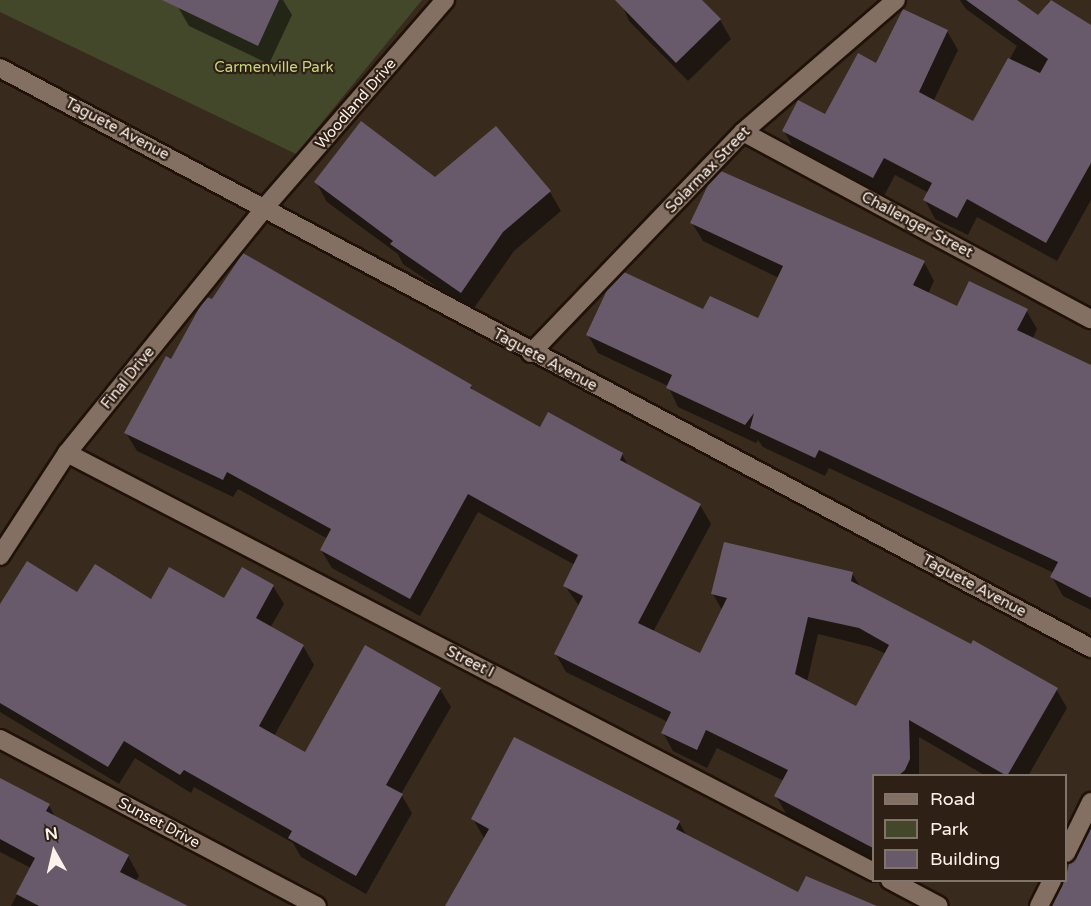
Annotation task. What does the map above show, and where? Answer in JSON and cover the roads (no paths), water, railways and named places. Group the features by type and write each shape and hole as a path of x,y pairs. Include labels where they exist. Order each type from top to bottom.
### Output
{"street":[{"name":"Woodland Drive","path":"266,206 446,0"},
{"name":"Solarmax Street","path":"531,353 743,132 896,0"},
{"name":"Taguete Avenue","path":"0,68 266,206 531,353 1091,648"},
{"name":"Challenger Street","path":"743,132 1091,319"},
{"name":"Final Drive","path":"0,556 67,453 266,206"},
{"name":"Street I","path":"67,453 872,871"},
{"name":"Sunset Drive","path":"0,740 317,906"},
{"path":"1067,849 1091,802"},
{"path":"894,882 939,906"},
{"path":"1039,906 1051,882"}],"park label":[{"name":"Carmenville Park","path":"274,68"}]}
